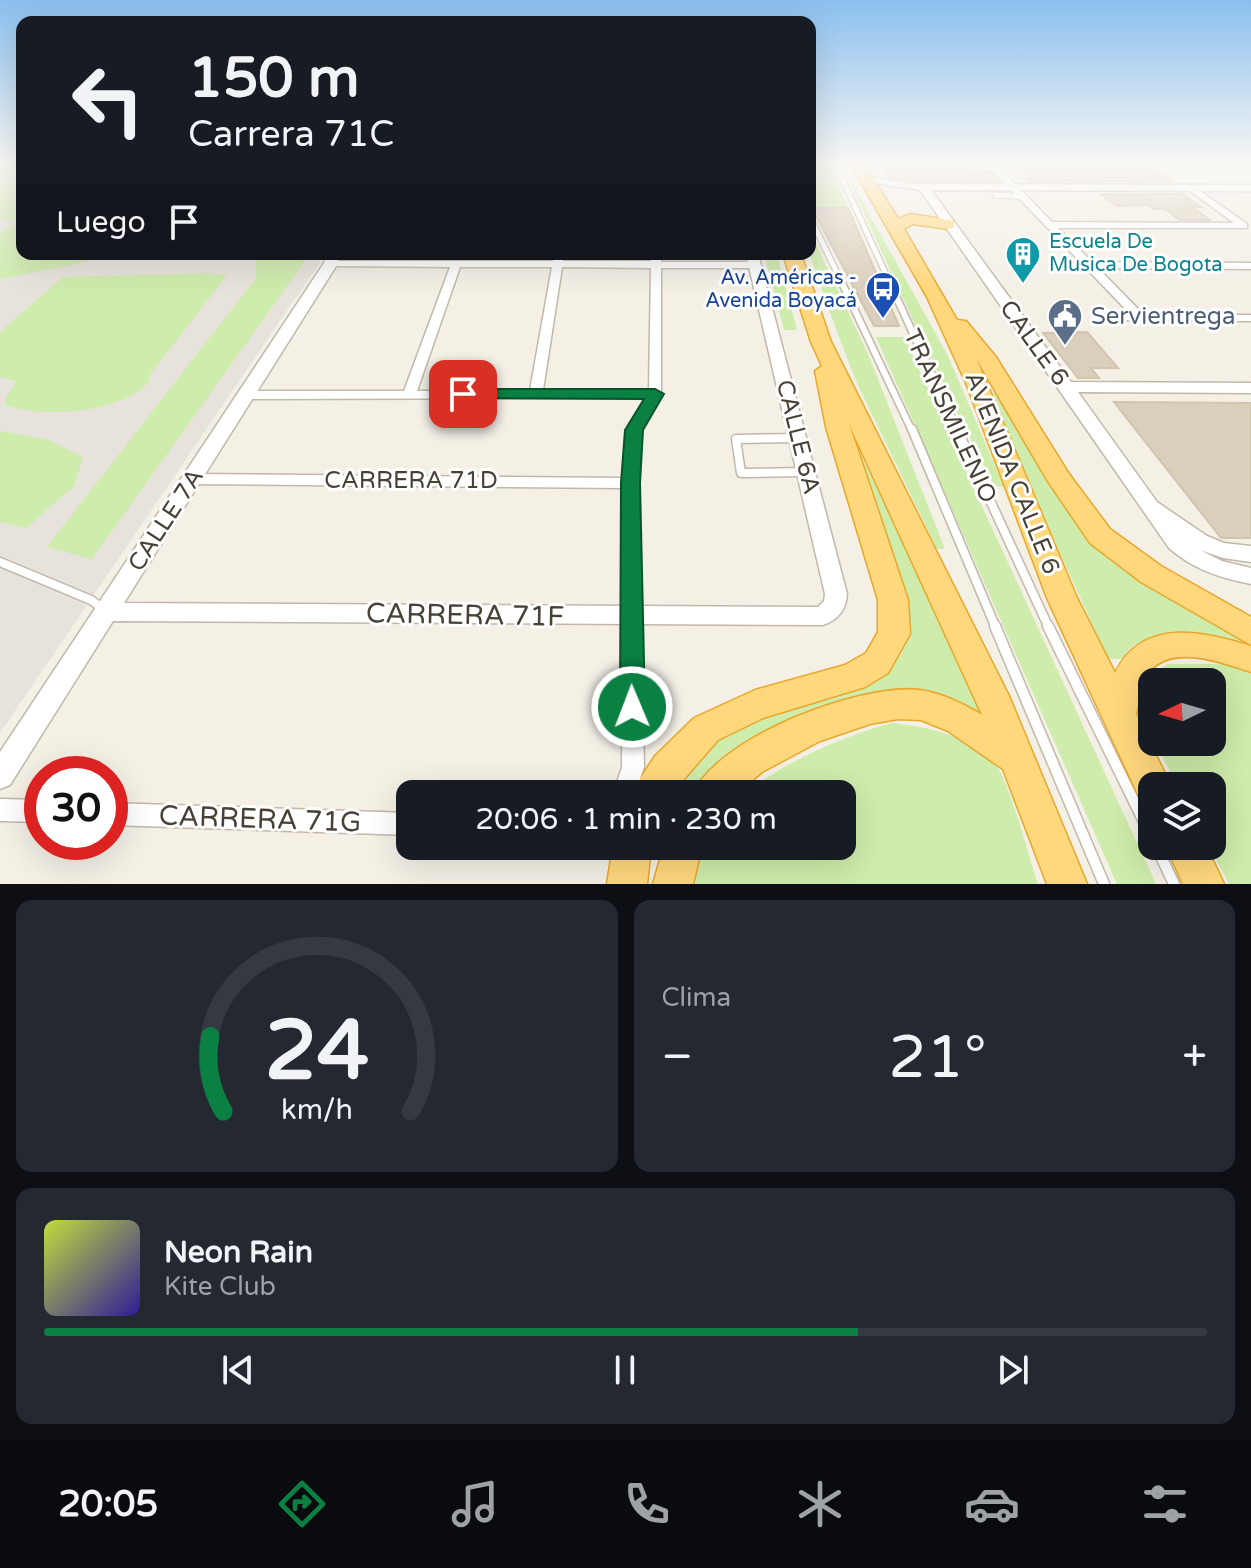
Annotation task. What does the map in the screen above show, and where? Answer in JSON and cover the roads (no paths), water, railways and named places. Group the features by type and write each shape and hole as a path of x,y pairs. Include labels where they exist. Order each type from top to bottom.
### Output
{"highway":[{"name":"AVENIDA CALLE 6","path":"883,206 936,297 977,383 1062,598 1146,772"},
{"path":"895,227 911,219 948,224"},
{"path":"659,780 706,729 755,705 853,677 882,657 894,634 893,600 838,427 821,342 794,260"},
{"path":"936,297 989,361 1060,480 1100,536 1138,566 1251,632"},
{"path":"821,342 958,622 1018,759 1067,884"},
{"path":"1118,718 1131,673 1153,651 1184,644 1223,650 1251,659"},
{"path":"725,780 751,761 827,721 872,707 895,704 921,705 943,712 970,726 1018,759"},
{"path":"627,884 630,860"},
{"path":"673,884 679,860"},
{"path":"1192,860 1204,884"}],"street":[{"name":"CALLE 6","path":"936,206 1146,500"},
{"path":"1034,206 1141,318"},
{"path":"1216,206 1248,228"},
{"path":"1052,225 1248,228"},
{"name":"CALLE 7A","path":"0,776 331,260"},
{"path":"363,260 456,263 532,260"},
{"path":"536,396 558,260"},
{"path":"629,780 633,767 630,483 634,430 655,394 656,260"},
{"name":"CALLE 6A","path":"754,260 836,594 835,605 823,616"},
{"path":"409,395 456,263"},
{"path":"1090,265 1251,266"},
{"path":"1101,318 1251,318"},
{"path":"1066,387 1251,388"},
{"path":"246,395 655,394"},
{"name":"CARRERA 71D","path":"192,479 630,483"},
{"path":"1146,500 1204,545 1225,553 1251,554"},
{"path":"1146,500 1166,534 1188,554 1217,569 1251,576"},
{"name":"CARRERA 71F","path":"106,612 823,616"},
{"path":"0,810 24,811"},
{"name":"CARRERA 71G","path":"128,815 396,824"}],"lane":[{"name":"TRANSMILENIO","path":"855,206 1029,586 1138,809"},
{"name":"TRANSMILENIO","path":"816,229 900,402 1104,884"},
{"path":"798,438 736,439 741,473 807,472"},
{"path":"0,562 91,600 106,612"},
{"path":"1163,860 1174,884"}],"place":[{"name":"Escuela De Musica De Bogota","path":"1023,285"},
{"name":"Av. Américas - Avenida Boyacá","path":"883,320"},
{"name":"Servientrega","path":"1065,347"}]}
